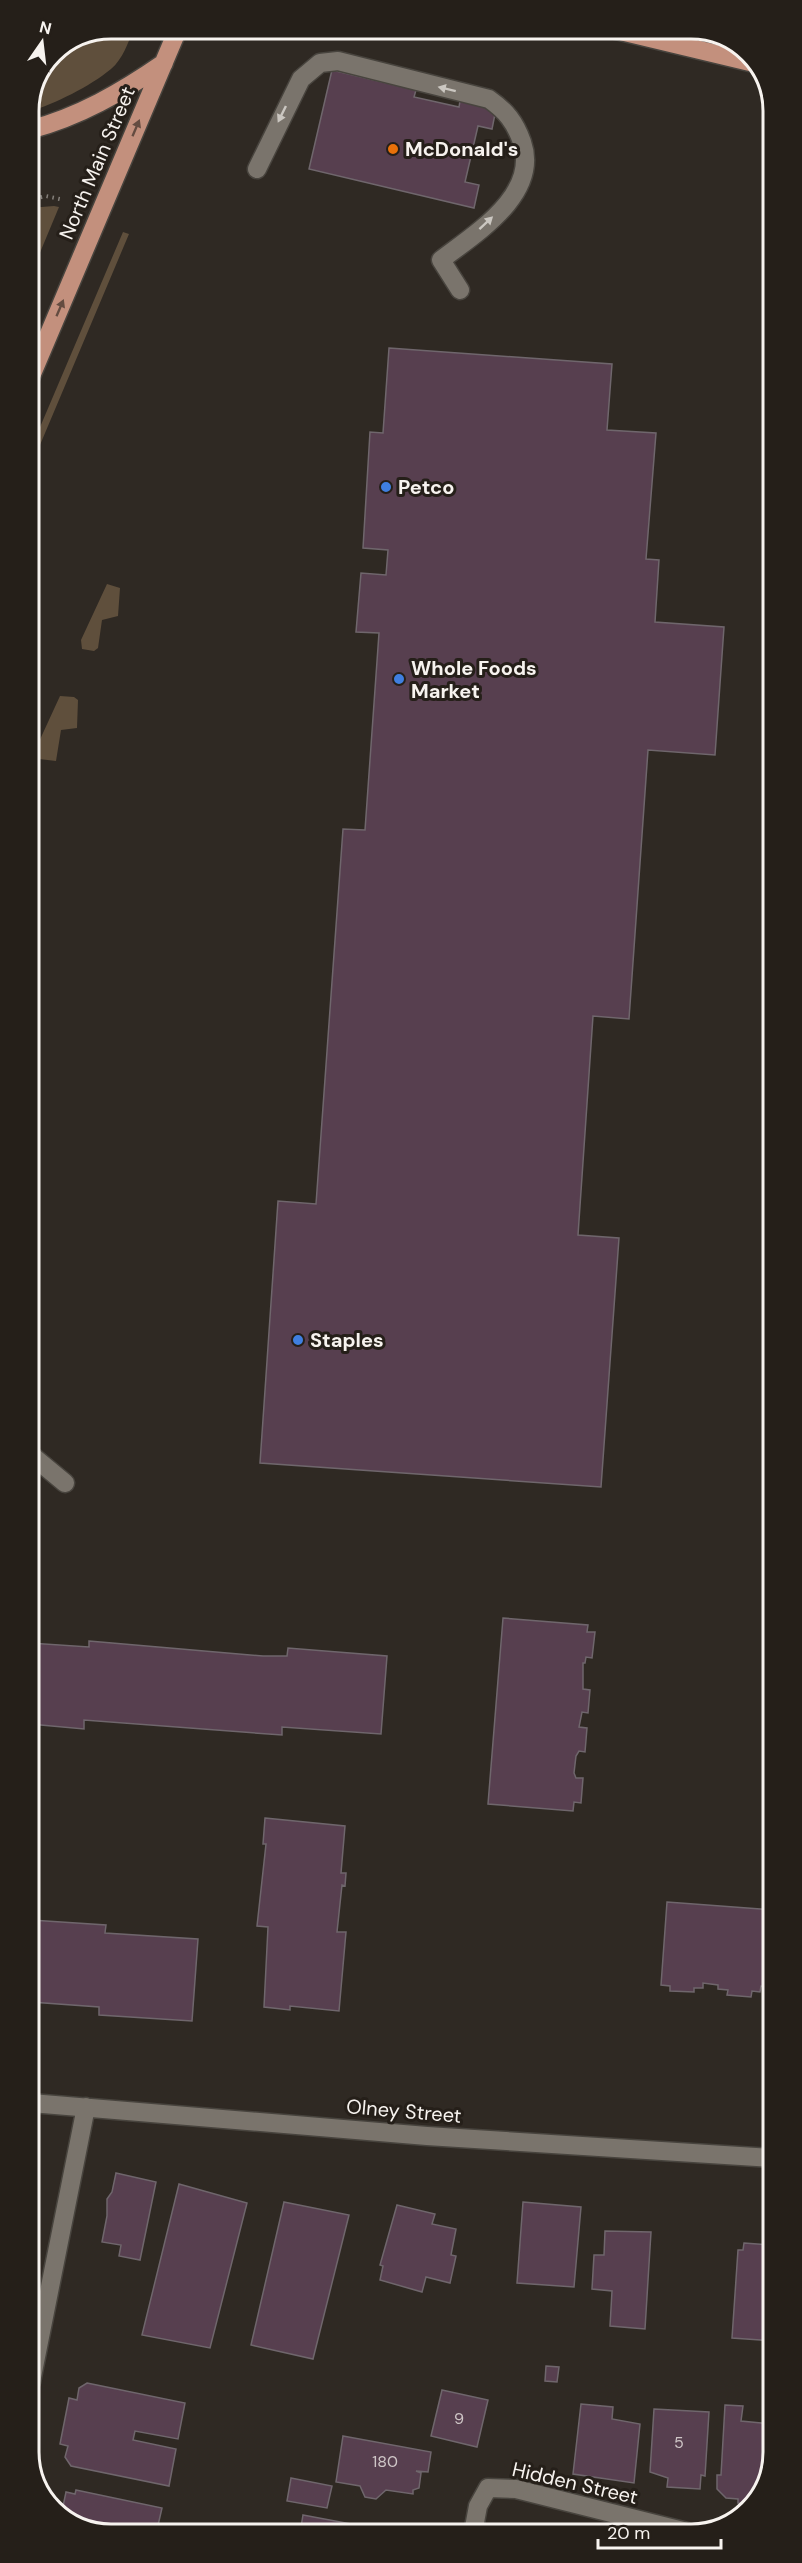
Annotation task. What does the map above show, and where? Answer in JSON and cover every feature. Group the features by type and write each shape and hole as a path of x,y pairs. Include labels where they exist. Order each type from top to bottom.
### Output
{"main road":[{"name":"North Main Street","path":"39,357 174,39"},
{"path":"654,39 741,60"},
{"path":"39,127 56,123 96,105 164,63"}],"street":[{"path":"257,169 301,79 320,63 338,61 489,99 505,111 516,125 527,158 518,191 485,225 441,260 460,290"},
{"path":"39,1461 65,1483 39,1470"},
{"name":"Olney Street","path":"39,2104 427,2136 763,2157"},
{"path":"39,2342 86,2108"},
{"name":"Hidden Street","path":"475,2524 478,2506 488,2488 516,2489 655,2524"}],"path":[{"path":"39,198 46,196 64,200"}],"shaded area":[{"path":"130,39 115,65 83,88 39,108 40,97 51,72 72,72 72,51 97,40"},
{"path":"39,207 59,207 39,255"},
{"path":"123,232 129,234 39,447 39,429"},
{"path":"107,584 120,588 118,616 102,620 98,648 94,651 82,649 81,640"},
{"path":"60,696 74,697 78,700 77,728 61,730 56,761 39,759 39,742"}],"building":[{"name":"McDonald's","path":"332,70 416,90 414,97 459,107 460,101 496,109 492,129 478,126 465,182 479,185 474,208 309,169"},
{"path":"389,348 612,364 607,430 656,433 646,559 659,560 655,622 724,627 715,755 648,750 629,1019 593,1016 578,1235 619,1238 601,1487 260,1463 278,1201 316,1204 343,829 365,830 379,633 356,632 361,573 386,575 388,550 363,548 370,432 383,433"},
{"path":"503,1618 588,1625 587,1632 595,1632 592,1658 586,1657 583,1663 583,1689 590,1690 588,1713 582,1712 579,1727 587,1728 585,1752 579,1751 576,1756 574,1773 576,1778 583,1778 581,1803 574,1802 573,1811 488,1804"},
{"path":"89,1641 263,1656 287,1656 288,1648 387,1656 381,1734 282,1727 282,1735 84,1720 84,1729 39,1725 39,1644 89,1647"},
{"path":"265,1818 345,1826 341,1873 346,1873 345,1886 342,1885 337,1932 346,1932 339,2011 290,2006 290,2010 264,2007 268,1927 257,1926 266,1844 263,1844"},
{"path":"667,1902 763,1909 763,1986 761,1986 760,1992 752,1991 751,1997 727,1995 728,1990 718,1989 718,1985 703,1983 703,1988 694,1988 694,1992 670,1991 670,1986 661,1985"},
{"path":"39,1921 106,1925 105,1933 198,1939 192,2021 99,2015 99,2007 39,2003"},
{"path":"116,2173 156,2182 140,2260 119,2256 121,2245 102,2242 107,2216 107,2199 112,2192"},
{"path":"179,2184 247,2203 210,2348 142,2335"},
{"path":"284,2202 349,2215 313,2359 251,2345"},
{"path":"523,2202 581,2207 574,2287 517,2283"},
{"path":"397,2205 435,2214 432,2224 456,2229 451,2255 456,2256 450,2283 426,2277 422,2292 380,2280 383,2266 380,2265"},
{"path":"605,2231 651,2232 645,2329 610,2326 612,2291 592,2289 594,2255 604,2255"},
{"path":"744,2243 763,2244 763,2340 732,2338 738,2250 743,2250"},
{"path":"546,2366 559,2367 557,2382 545,2381"},
{"path":"87,2383 185,2403 178,2439 135,2431 133,2440 176,2449 169,2486 71,2466 65,2457 68,2446 60,2444 69,2398 77,2400 79,2388"},
{"path":"442,2390 488,2400 477,2447 431,2436"},
{"path":"581,2404 613,2407 612,2419 640,2424 634,2483 573,2474"},
{"path":"725,2405 743,2406 741,2421 763,2423 762,2466 753,2488 741,2503 738,2503 738,2499 726,2498 717,2489 717,2475 721,2475"},
{"path":"654,2409 709,2412 705,2476 701,2475 700,2489 667,2487 668,2478 650,2472"},
{"path":"343,2436 431,2452 428,2472 416,2471 421,2473 419,2488 413,2490 413,2494 386,2490 376,2499 365,2497 360,2486 336,2482"},
{"path":"291,2478 332,2486 327,2508 287,2501"},
{"path":"76,2490 162,2508 158,2524 97,2523 75,2514 63,2505 66,2492 75,2494"},
{"path":"303,2515 351,2524 302,2524"}],"place":[{"name":"McDonald's","path":"393,149"},
{"name":"Petco","path":"386,487"},
{"name":"Whole Foods Market","path":"399,679"},
{"name":"Staples","path":"298,1340"}]}
